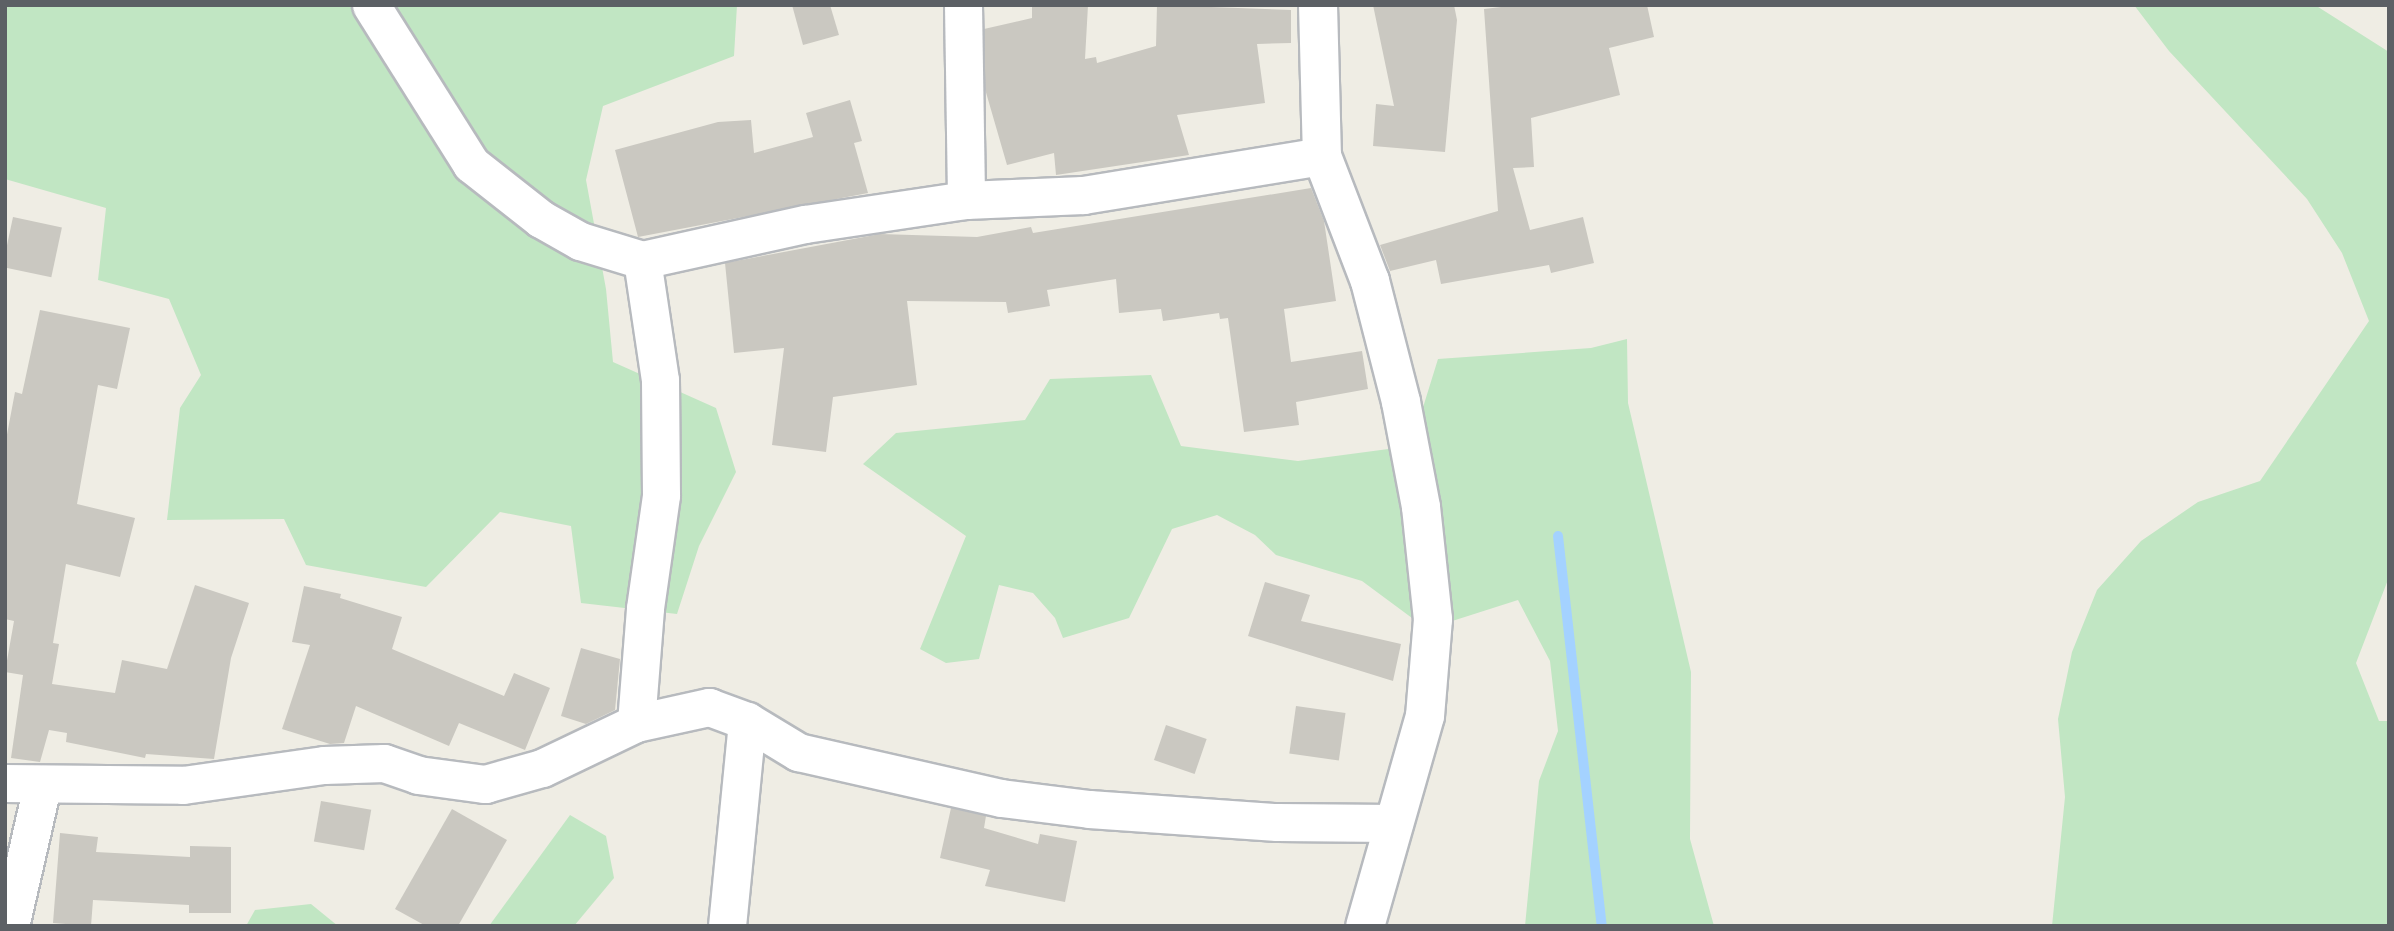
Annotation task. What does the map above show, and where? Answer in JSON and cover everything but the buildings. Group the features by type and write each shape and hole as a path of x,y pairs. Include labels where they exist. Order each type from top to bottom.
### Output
{"main road":[{"path":"1318,5 1322,156 1370,281 1401,402 1423,519 1433,619 1425,716 1366,926"}],"street":[{"path":"371,5 471,164 541,219 580,241 642,260 805,224 966,200 1083,195 1322,156"},
{"path":"963,5 966,200"},
{"path":"636,723 645,608 661,495 660,380 642,260"},
{"path":"5,783 42,786 183,785 324,765 384,764 418,775 485,784 542,768 636,723 709,706 747,721 798,752 1002,798 1196,817 1394,823"},
{"path":"727,926 747,721"},
{"path":"10,926 42,786"}],"green space":[{"path":"5,5 737,5 734,56 603,106 586,180 606,289 613,362 716,408 736,472 699,546 677,614 581,603 571,526 500,512 426,587 306,565 284,519 167,520 180,408 201,375 169,299 98,280 106,208 5,179"},
{"path":"2134,5 2315,5 2389,52 2389,577 2356,663 2379,721 2389,721 2389,926 2052,926 2065,797 2058,719 2072,652 2097,590 2141,541 2198,502 2260,481 2369,321 2342,253 2307,199 2169,51"},
{"path":"1627,339 1628,403 1691,672 1690,839 1714,926 1525,926 1539,781 1558,731 1550,661 1518,600 1446,623 1412,618 1362,581 1276,555 1255,535 1217,515 1172,529 1129,618 1063,638 1055,618 1033,593 999,585 979,659 946,663 920,649 966,536 863,464 896,433 1025,420 1050,379 1151,375 1181,446 1298,461 1411,446 1438,359 1591,348"},
{"path":"570,815 606,836 614,878 574,926 489,926"},
{"path":"311,904 338,926 246,926 255,910"}],"waterway":[{"path":"1558,536 1602,926"}]}
